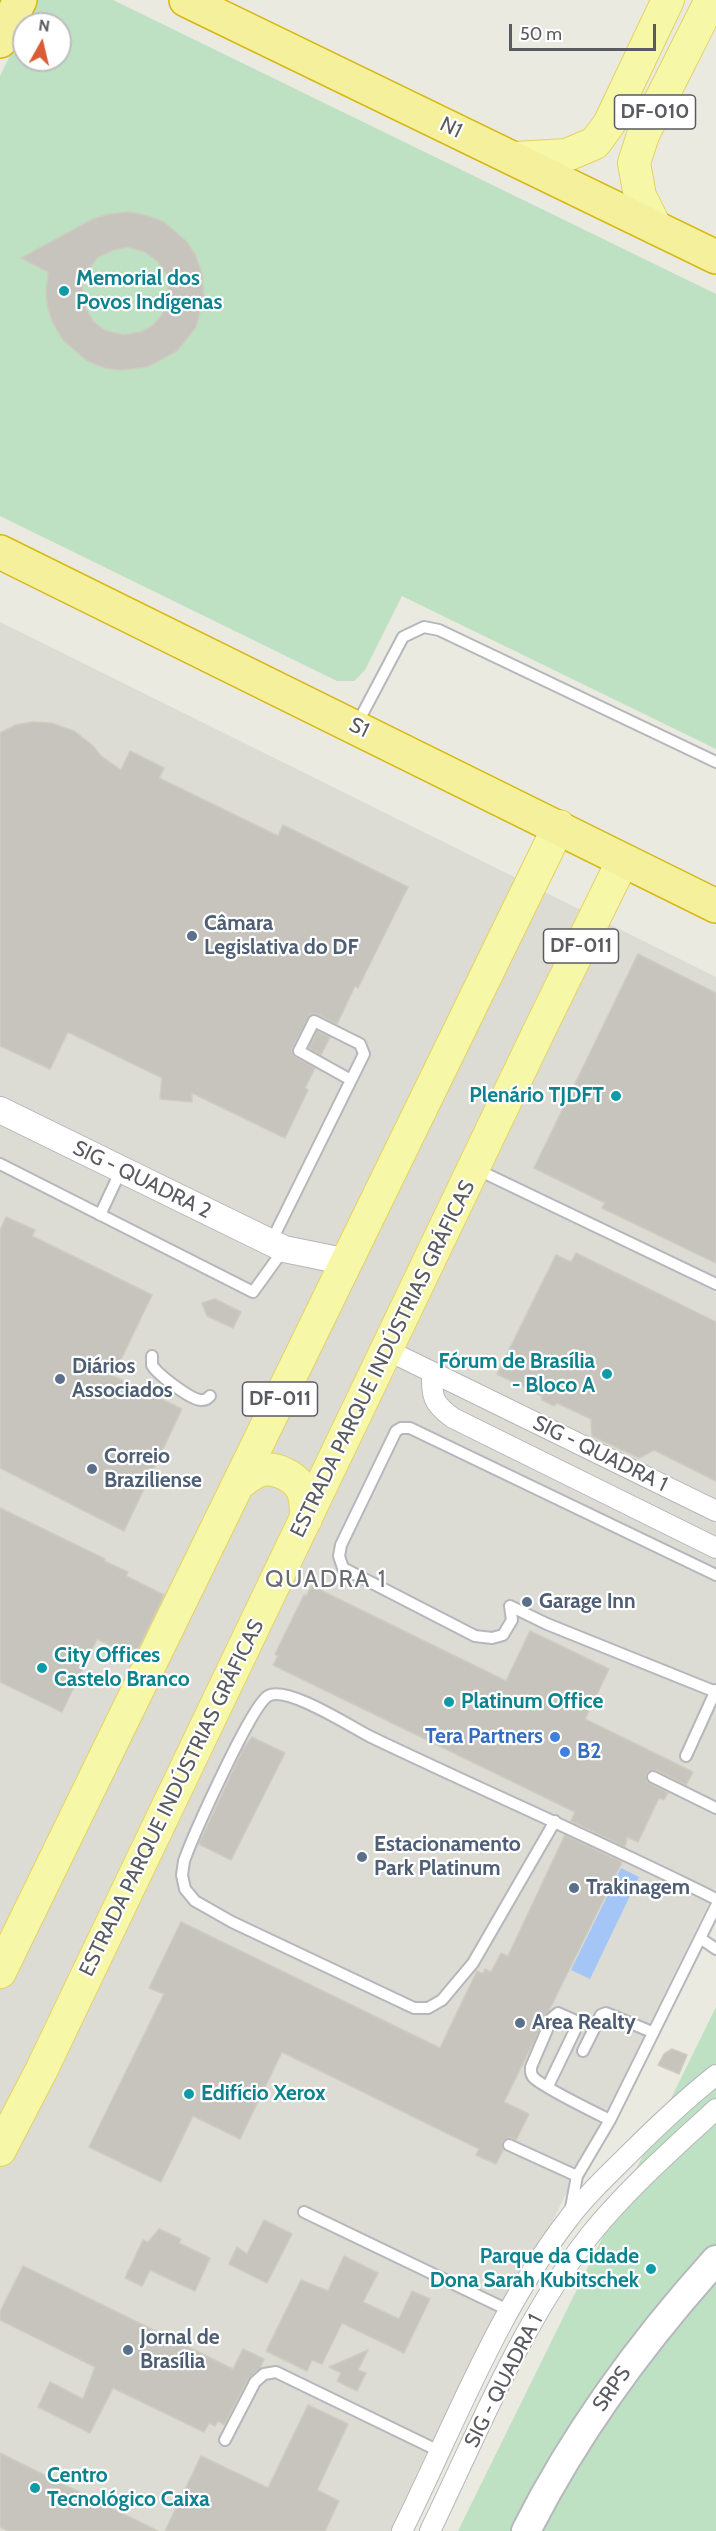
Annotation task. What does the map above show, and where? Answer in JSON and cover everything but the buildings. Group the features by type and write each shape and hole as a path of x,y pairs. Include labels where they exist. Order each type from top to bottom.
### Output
{"highway":[{"path":"0,41 20,0"},
{"name":"N1","path":"186,0 716,256"},
{"name":"S1","path":"0,552 559,826 716,906"}],"main road":[{"name":"DF-010","path":"515,158 567,155 595,143 609,124 668,0"},
{"name":"DF-010","path":"656,228 640,196 634,163 643,135 711,0"},
{"name":"DF-011","path":"0,1972 559,826"},
{"name":"ESTRADA PARQUE INDÚSTRIAS GRÁFICAS","path":"0,2150 41,2071 623,860"},
{"path":"238,1484 259,1470 275,1470 288,1475 298,1483 304,1494 306,1519"},
{"name":"SRPS","path":"526,2531 574,2446 616,2382 679,2301 716,2260"}],"street":[{"name":"SIG - QUADRA 2","path":"0,1110 278,1246 315,1274 332,1294"},
{"name":"SIG - QUADRA 2","path":"278,1246 348,1262"},
{"name":"SIG - QUADRA 1","path":"387,1350 716,1511"},
{"path":"432,1372 433,1399 439,1408 453,1418 716,1548"},
{"name":"SIG - QUADRA 1","path":"402,2531 476,2376 546,2250 570,2216 665,2118 716,2075"},
{"name":"SIG - QUADRA 1","path":"430,2531 533,2320 564,2271 613,2209 716,2109"}],"lane":[{"path":"356,726 404,637 424,627 439,630 716,762"},
{"path":"0,1164 253,1292 278,1246 364,1054 360,1044 314,1021 299,1051 351,1080"},
{"path":"474,1168 716,1284"},
{"path":"100,1215 122,1170"},
{"path":"152,1356 152,1365 161,1376 195,1399 202,1400 210,1396"},
{"path":"686,1755 716,1691 547,1624 510,1606 512,1620 503,1635 492,1638 475,1636 354,1575 343,1568 339,1556 341,1545 390,1439 401,1428 410,1428 716,1575"},
{"path":"555,1821 473,1963 442,2000 428,2008 414,2008 232,1922 195,1901 185,1889 182,1875 183,1861 242,1735 260,1705 269,1695 281,1694 297,1698 369,1736 514,1805 555,1821 716,1899"},
{"path":"653,1777 716,1808"},
{"name":"SIG - QUADRA 1","path":"570,2216 577,2176 609,2120 716,1905"},
{"path":"700,1938 716,1949"},
{"path":"548,2086 578,2026 576,2021 558,2013 552,2018 531,2067 534,2078 548,2086 609,2120"},
{"path":"583,2051 601,2015 606,2013 652,2032"},
{"path":"509,2145 577,2176"},
{"path":"304,2212 510,2312"},
{"path":"225,2440 255,2382 264,2374 276,2372 441,2452"}],"shaded area":[{"path":"0,622 716,977 716,1889 400,2531 0,2531"}],"green space":[{"path":"37,0 113,0 716,294 716,749 402,596 365,670 354,681 337,681 0,516 0,76 12,52 12,72 72,72 72,12 32,12"},
{"name":"Parque da Cidade Dona Sarah Kubitschek","path":"716,2007 716,2531 458,2531"}],"water":[{"path":"621,1868 639,1877 590,1979 571,1970"}],"place":[{"name":"Memorial dos Povos Indígenas","path":"64,291"},
{"name":"Câmara Legislativa do DF","path":"192,936"},
{"name":"Plenário TJDFT","path":"616,1096"},
{"name":"Fórum de Brasília - Bloco A","path":"607,1374"},
{"name":"Diários Associados","path":"60,1379"},
{"name":"Correio Braziliense","path":"92,1469"},
{"name":"Garage Inn","path":"527,1602"},
{"name":"City Offices Castelo Branco","path":"42,1668"},
{"name":"Platinum Office","path":"449,1702"},
{"name":"Tera Partners","path":"555,1737"},
{"name":"B2","path":"565,1752"},
{"name":"Estacionamento Park Platinum","path":"362,1857"},
{"name":"Trakinagem","path":"574,1888"},
{"name":"Area Realty","path":"520,2023"},
{"name":"Edifício Xerox","path":"189,2094"},
{"name":"Parque da Cidade Dona Sarah Kubitschek","path":"651,2269"},
{"name":"Jornal de Brasília","path":"128,2350"},
{"name":"Centro Tecnológico Caixa","path":"35,2488"}],"district":[{"name":"QUADRA 1","path":"326,1580"}]}
